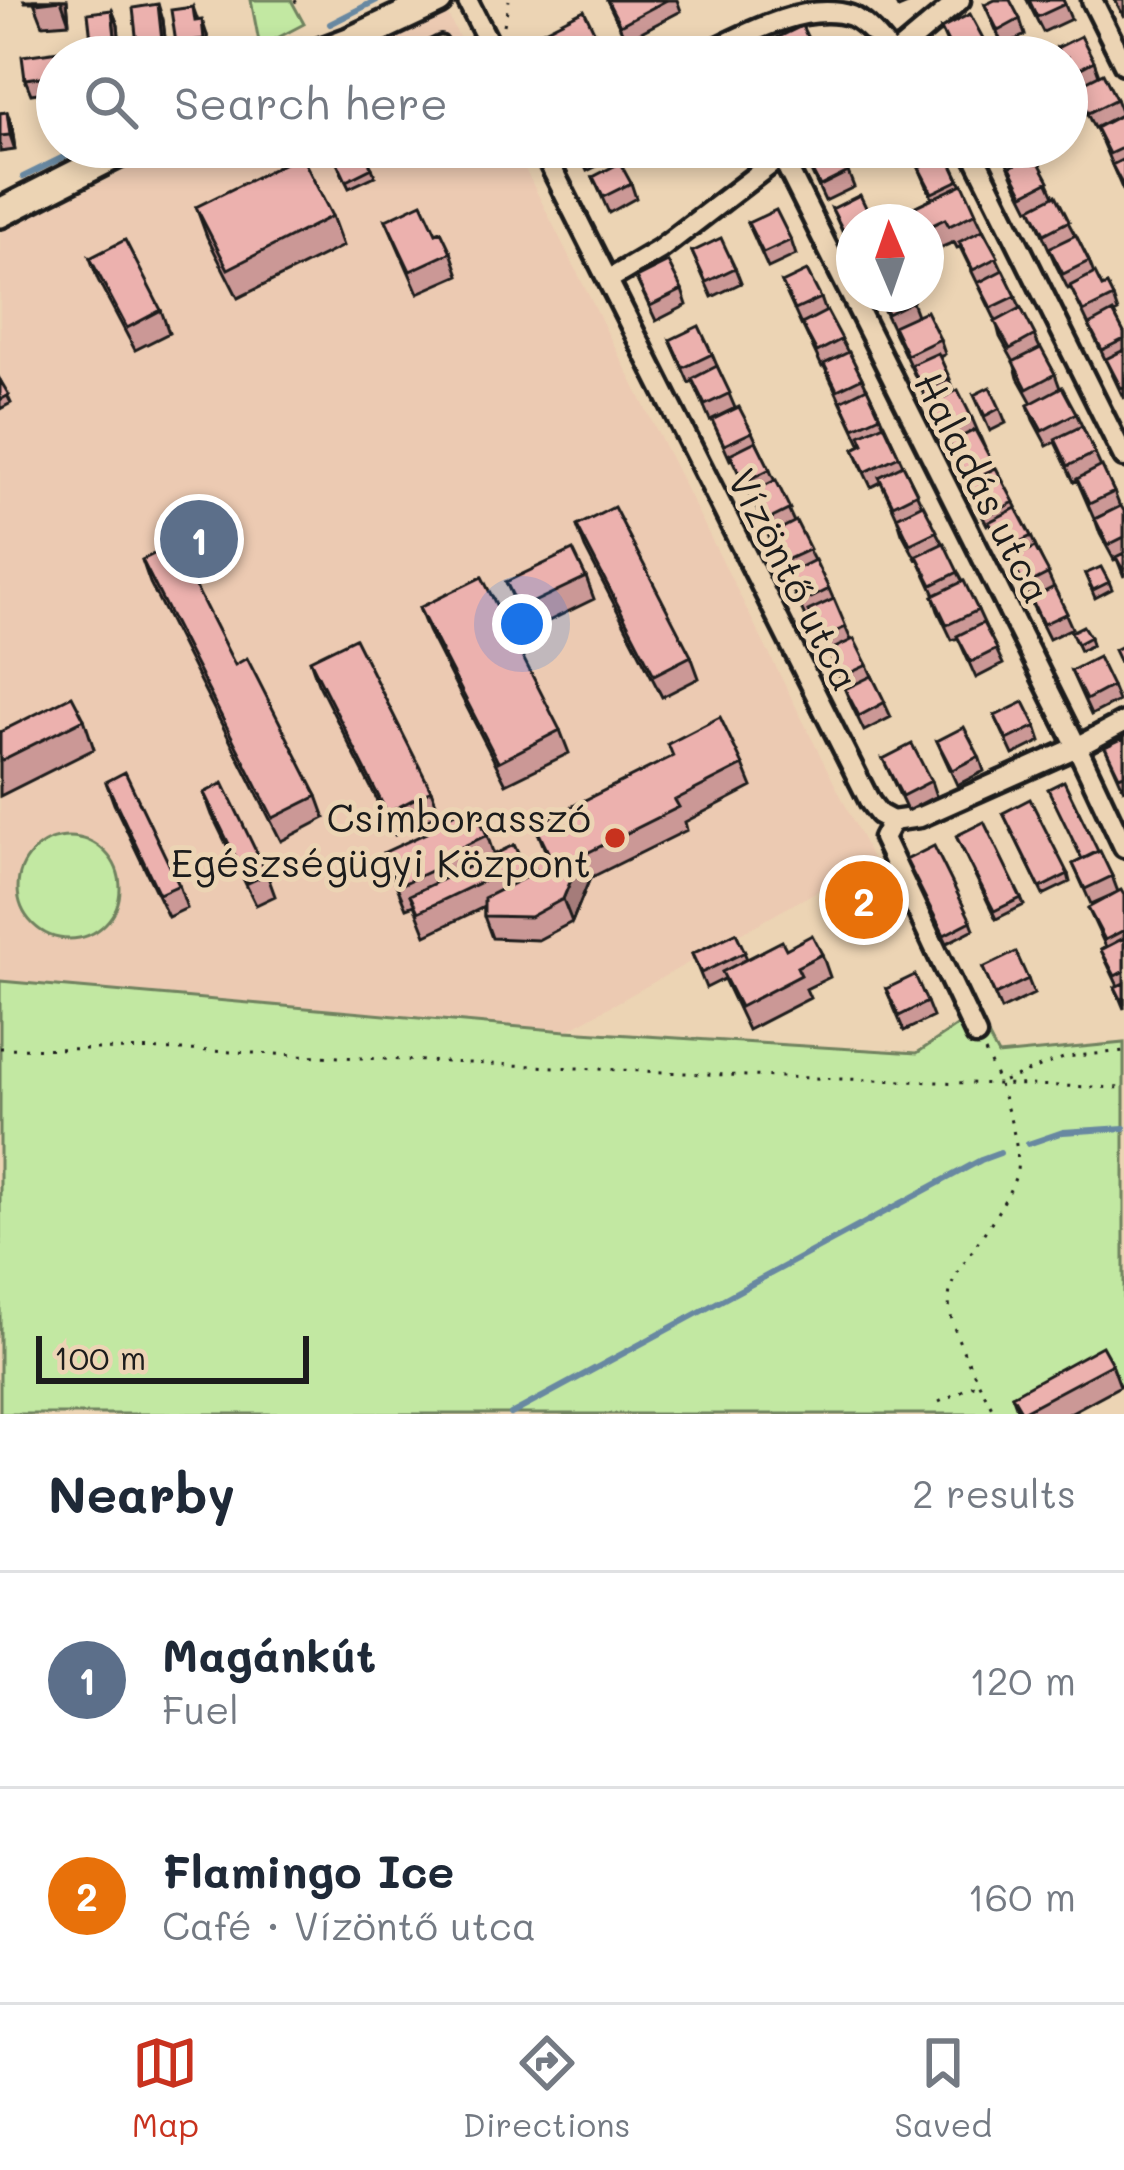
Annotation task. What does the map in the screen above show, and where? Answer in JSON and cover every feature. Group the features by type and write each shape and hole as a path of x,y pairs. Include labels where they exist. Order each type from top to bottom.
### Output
{"main road":[{"path":"337,36 403,0"},
{"path":"362,36 438,0"},
{"path":"0,213 89,168"}],"street":[{"path":"467,0 485,36"},
{"path":"917,36 960,0"},
{"path":"1092,0 1124,64"},
{"path":"742,36 790,13 830,8 851,15 876,36"},
{"name":"Vízöntő utca","path":"552,168 870,802 892,821 884,838 976,1035"},
{"path":"608,280 659,250 766,168"},
{"name":"Haladás utca","path":"795,168 1124,848"},
{"path":"980,168 1124,458"},
{"path":"892,821 920,818 1124,722"}],"path":[{"path":"504,25 509,0"},
{"path":"976,1035 1018,1147 1017,1175 955,1276 949,1295 956,1332 995,1414"},
{"path":"0,1048 189,1050 1124,1088"},
{"path":"997,1083 1066,1058 1124,1051"},
{"path":"939,1402 980,1382"}],"shaded area":[{"path":"446,11 458,36 395,36"},
{"path":"130,168 525,168 873,860 566,1031 0,981 0,232"}],"green space":[{"path":"251,0 291,0 304,24 281,36 258,36"},
{"path":"69,837 98,845 112,859 120,888 112,917 98,931 69,939 40,931 26,917 18,888 26,859 40,845"},
{"path":"0,981 566,1031 917,1053 976,1013 998,1055 1124,1043 1124,1383 1120,1385 1107,1363 1012,1414 0,1414"}],"building":[{"path":"607,0 667,0 620,25"},
{"path":"1010,0 1020,19 998,31 985,5"},
{"path":"1029,0 1063,0 1065,4 1037,17"},
{"path":"158,4 161,36 136,36 133,8"},
{"path":"193,7 195,21 202,20 204,36 175,36 171,10"},
{"path":"112,10 115,36 91,36 88,13"},
{"path":"584,10 596,35 594,36 533,36"},
{"path":"970,14 982,36 944,36 941,29"},
{"path":"802,26 807,36 781,36"},
{"path":"36,54 36,78 25,79 22,56"},
{"path":"1103,73 1116,99 1088,113 1088,80"},
{"path":"7,112 10,135 0,136 0,113"},
{"path":"1121,115 1124,147 1109,154 1096,128"},
{"path":"1124,159 1124,188 1112,165"},
{"path":"275,168 308,168 332,216 228,269 196,207"},
{"path":"340,168 372,168 346,181"},
{"path":"623,168 631,183 603,197 593,177"},
{"path":"810,168 846,168 848,172 820,186"},
{"path":"919,168 953,168 959,180 932,193"},
{"path":"1011,168 1042,168 1049,181 1024,194"},
{"path":"963,184 976,213 949,226 944,204 920,204"},
{"path":"860,195 864,204 842,204"},
{"path":"1056,195 1069,221 1044,234 1031,208"},
{"path":"422,203 451,252 410,271 386,220"},
{"path":"776,210 791,240 763,253 748,223"},
{"path":"983,230 998,257 973,270 959,242"},
{"path":"1076,235 1089,261 1063,274 1049,248"},
{"path":"721,238 735,268 706,282 692,252"},
{"path":"125,240 161,310 127,328 90,258"},
{"path":"668,262 682,290 650,306 636,278"},
{"path":"1003,270 1016,296 991,308 978,283"},
{"path":"807,271 821,298 795,310 782,283"},
{"path":"1095,273 1113,297 1083,312 1070,286"},
{"path":"1021,308 1035,335 1010,349 995,322"},
{"path":"827,311 842,339 817,352 802,324"},
{"path":"926,312 940,339 907,355 893,326"},
{"path":"1113,312 1124,339 1102,350 1089,325"},
{"path":"699,326 712,354 683,368 670,340"},
{"path":"1041,348 1055,374 1027,389 1013,362"},
{"path":"1124,350 1124,387 1121,388 1106,359"},
{"path":"849,352 862,378 837,390 824,364"},
{"path":"938,353 950,379 923,391 911,365"},
{"path":"717,366 730,393 705,405 692,379"},
{"path":"990,387 1000,408 985,416 974,395"},
{"path":"1062,387 1076,413 1042,431 1028,405"},
{"path":"867,388 880,416 854,428 841,401"},
{"path":"958,390 972,418 943,432 930,404"},
{"path":"739,407 752,432 724,445 712,420"},
{"path":"884,424 899,456 865,472 854,449 864,444 860,435"},
{"path":"1082,426 1095,453 1068,466 1055,439"},
{"path":"975,430 990,458 963,471 949,443"},
{"path":"756,441 770,469 744,482 730,454"},
{"path":"903,465 917,493 893,505 879,477"},
{"path":"1102,466 1114,492 1089,504 1077,479"},
{"path":"996,468 1014,502 994,512 990,505 982,510 967,482"},
{"path":"776,480 790,509 764,522 750,493"},
{"path":"923,504 937,531 910,544 897,517"},
{"path":"1121,506 1124,537 1108,545 1095,519"},
{"path":"614,507 691,656 654,675 577,526"},
{"path":"1016,508 1031,536 1004,550 989,522"},
{"path":"796,521 810,549 784,561 771,534"},
{"path":"944,543 958,572 932,585 917,556"},
{"path":"174,544 235,665 247,658 317,796 273,818 142,560"},
{"path":"1035,547 1049,573 1024,586 1011,559"},
{"path":"573,550 586,577 519,609 506,582"},
{"path":"815,560 829,589 801,603 787,574"},
{"path":"1101,567 1109,582 1093,590 1085,574"},
{"path":"482,577 560,730 498,762 419,608"},
{"path":"964,581 978,610 947,625 933,596"},
{"path":"1054,587 1067,613 1043,624 1031,599"},
{"path":"834,599 846,627 821,638 808,611"},
{"path":"983,623 997,649 971,662 957,636"},
{"path":"1083,626 1090,637 1077,644 1071,632"},
{"path":"355,638 431,790 387,813 310,660"},
{"path":"854,639 867,665 841,677 829,651"},
{"path":"1124,645 1124,671 1114,650"},
{"path":"1098,657 1112,686 1086,700 1071,671"},
{"path":"872,676 885,702 859,716 845,689"},
{"path":"72,696 84,719 0,761 0,732"},
{"path":"1024,702 1036,726 1007,740 995,716"},
{"path":"720,717 743,765 675,800 679,807 581,856 563,899 530,917 484,916 484,898 536,872 533,863 549,854 535,825 673,756 668,744"},
{"path":"964,727 979,756 952,770 937,741"},
{"path":"1124,738 1124,774 1119,776 1105,747"},
{"path":"912,744 931,781 902,796 883,759"},
{"path":"125,772 179,885 159,894 106,782"},
{"path":"1064,781 1098,851 1082,859 1048,789"},
{"path":"223,783 267,874 248,883 204,793"},
{"path":"1030,799 1068,874 1040,888 1003,813"},
{"path":"473,805 487,835 439,858 443,865 398,886 383,853"},
{"path":"984,822 1021,898 994,911 956,836"},
{"path":"514,845 526,870 510,878 506,870 418,912 410,895"},
{"path":"934,846 971,921 944,935 906,860"},
{"path":"1100,851 1112,876 1085,889 1073,864"},
{"path":"859,865 875,897 858,905 842,874"},
{"path":"1121,890 1124,930 1105,940 1088,908"},
{"path":"736,933 745,952 701,973 692,954"},
{"path":"812,935 822,954 797,967 801,975 740,1007 722,972 782,941 786,949"},
{"path":"1124,938 1124,971 1115,976 1101,950"},
{"path":"1016,952 1028,979 995,995 983,968"},
{"path":"915,975 927,1002 899,1016 886,989"},
{"path":"1124,983 1124,1005 1115,987"},
{"path":"1102,1346 1112,1364 1022,1412 1012,1395"}],"waterway":[{"path":"330,24 377,0"},
{"path":"23,177 41,168"},
{"path":"1028,1144 1063,1132 1124,1128"},
{"path":"511,1414 1000,1153"}],"place":[{"name":"Magánkút","path":"199,539"},
{"name":"Csimborasszó Egészségügyi Központ","path":"615,838"},
{"name":"Flamingo Ice","path":"864,900"}]}
